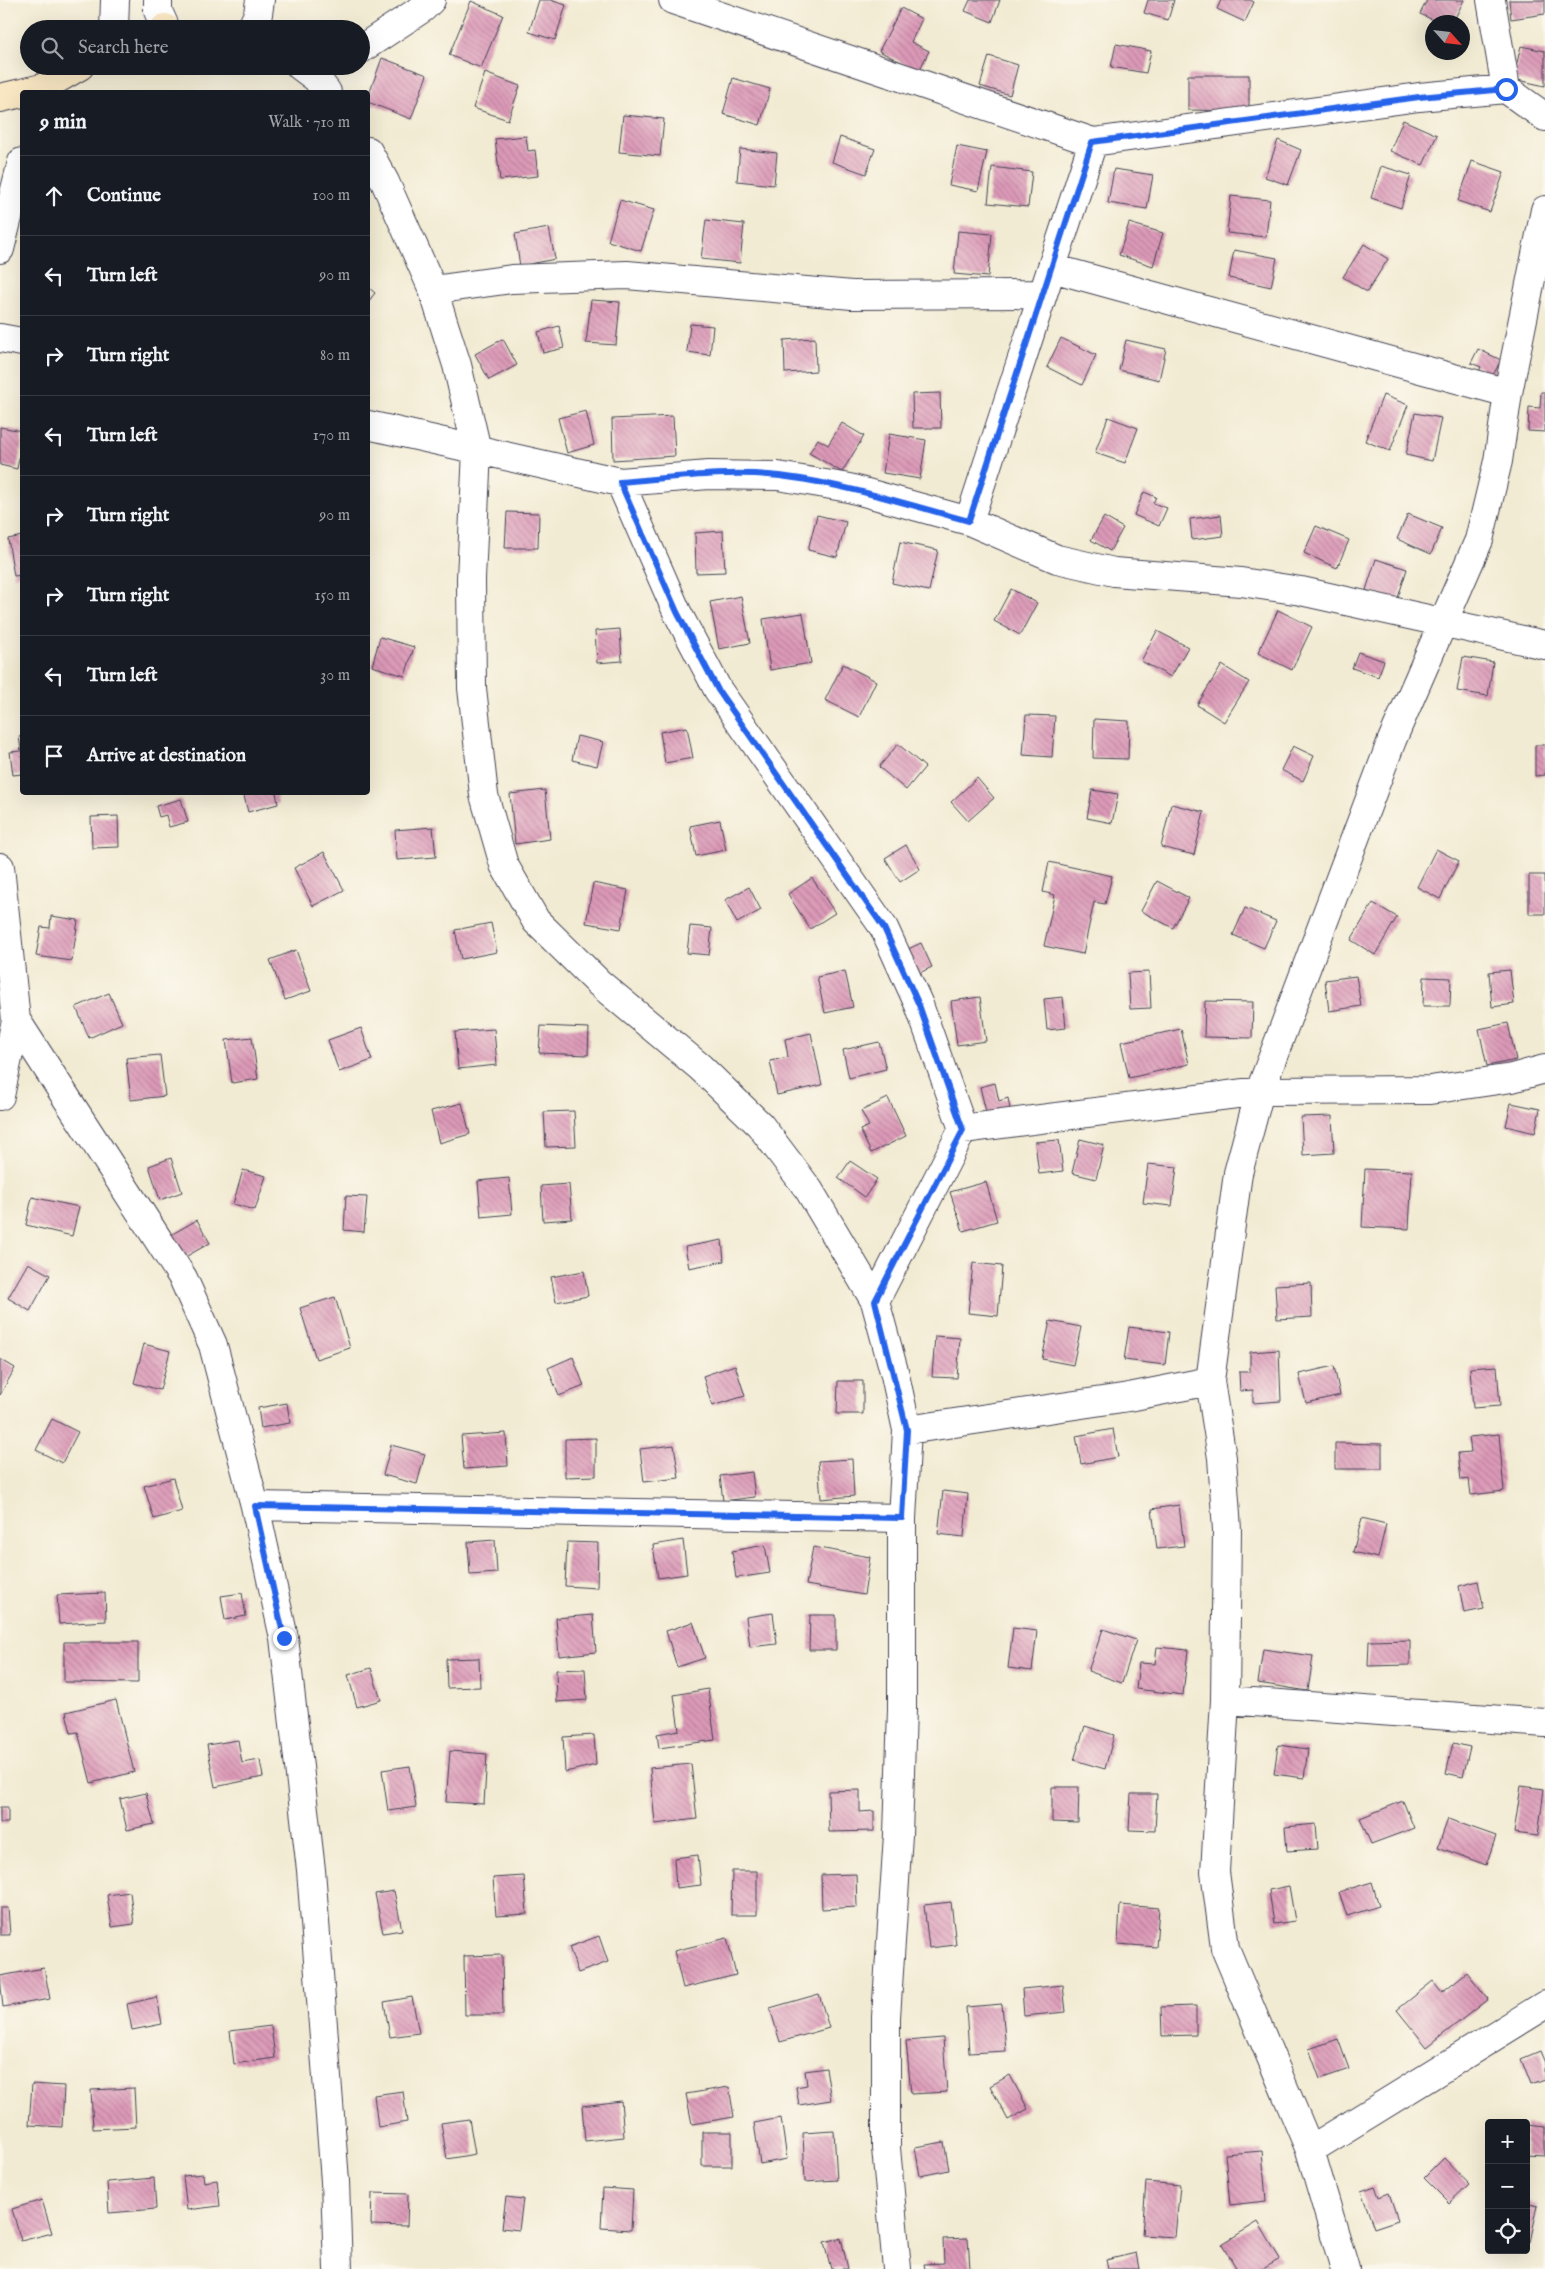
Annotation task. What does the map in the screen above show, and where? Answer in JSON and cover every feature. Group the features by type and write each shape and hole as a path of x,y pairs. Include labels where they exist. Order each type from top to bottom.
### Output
{"street":[{"path":"114,20 115,0"},
{"path":"158,0 158,11 162,20"},
{"path":"255,20 260,0"},
{"path":"370,42 423,8 431,0"},
{"path":"673,0 1092,142 1410,98 1506,89 1545,117"},
{"path":"1491,0 1506,89"},
{"path":"37,90 64,75"},
{"path":"0,98 20,94"},
{"path":"969,521 1092,142"},
{"path":"370,155 385,182 433,290 457,366 477,450 471,579 472,688 484,794 504,865 536,921 599,984 700,1067 760,1125 809,1190 875,1301 907,1430 902,1518 902,1709 898,1835 886,2017 886,2148 897,2269"},
{"path":"0,249 20,170"},
{"path":"1345,2269 1310,2150 1225,1948 1216,1872 1225,1700 1227,1530 1222,1458 1210,1381 1238,1173 1260,1091 1358,825 1392,740 1479,540 1498,461 1508,393 1545,210"},
{"path":"1052,268 1508,393"},
{"path":"433,290 512,279 626,275 852,295 1042,294"},
{"path":"0,338 20,342"},
{"path":"370,425 620,482 708,475 778,476 849,488 969,521 1057,559 1114,572 1241,582 1301,591 1545,645"},
{"path":"620,482 677,612 718,690 884,928 919,1005 963,1130 875,1301"},
{"path":"0,868 16,1020 0,1096"},
{"path":"16,1020 183,1278 213,1345 255,1506 284,1638 311,1870 335,2181 338,2269"},
{"path":"963,1130 1260,1091 1430,1090 1512,1078 1545,1069"},
{"path":"907,1430 1129,1397 1210,1381"},
{"path":"255,1506 902,1518"},
{"path":"1225,1700 1545,1723"},
{"path":"1310,2150 1545,2005"}],"building":[{"path":"539,0 550,0 566,5 555,40 529,32"},
{"path":"970,0 1000,0 992,22 965,11"},
{"path":"1148,0 1174,0 1168,20 1144,13"},
{"path":"1221,0 1250,0 1254,2 1245,22 1217,9"},
{"path":"1427,0 1464,0 1456,15 1425,16 1420,14"},
{"path":"1509,0 1545,0 1545,14 1511,19"},
{"path":"471,1 503,15 481,68 449,55"},
{"path":"901,8 922,19 911,42 929,51 919,71 879,51"},
{"path":"1116,44 1151,51 1146,73 1111,67"},
{"path":"1521,46 1545,51 1545,86 1513,79"},
{"path":"989,56 1018,65 1010,95 980,86"},
{"path":"382,58 427,75 411,119 370,103 370,91"},
{"path":"485,73 520,86 508,120 473,108"},
{"path":"1188,75 1249,75 1249,111 1188,110"},
{"path":"733,78 770,89 760,125 723,114"},
{"path":"623,115 664,119 660,156 619,152"},
{"path":"1403,120 1437,135 1423,165 1390,151"},
{"path":"526,136 528,151 535,150 538,176 500,180 495,139"},
{"path":"840,137 875,149 866,174 832,162"},
{"path":"1278,140 1301,150 1288,185 1265,177"},
{"path":"957,146 987,152 978,191 949,185"},
{"path":"740,149 777,153 774,185 737,181"},
{"path":"1472,161 1504,172 1490,212 1458,201"},
{"path":"1381,166 1411,175 1401,208 1371,198"},
{"path":"992,167 1032,172 1028,207 988,203"},
{"path":"1114,169 1153,175 1147,209 1108,203"},
{"path":"1231,196 1270,200 1266,237 1227,233"},
{"path":"620,200 654,210 641,251 608,241"},
{"path":"706,220 744,224 740,263 701,259"},
{"path":"1129,223 1163,233 1153,266 1119,255"},
{"path":"549,228 555,259 520,266 515,234"},
{"path":"958,231 992,234 988,277 954,274"},
{"path":"1364,244 1388,259 1367,292 1343,277"},
{"path":"1234,250 1277,258 1271,287 1229,278"},
{"path":"370,289 375,293 370,299"},
{"path":"591,300 620,302 616,345 586,343"},
{"path":"690,324 713,326 710,355 687,352"},
{"path":"559,326 564,348 543,353 538,332"},
{"path":"815,338 816,371 785,373 784,340"},
{"path":"1061,338 1096,355 1082,385 1047,367"},
{"path":"503,339 517,365 489,380 475,354"},
{"path":"1126,340 1166,349 1159,380 1119,370"},
{"path":"1478,349 1501,360 1491,379 1478,373 1481,367 1471,363"},
{"path":"1541,392 1545,392 1545,432 1528,431 1529,407 1540,408"},
{"path":"940,393 941,428 913,428 912,394"},
{"path":"1383,395 1408,405 1390,451 1365,441"},
{"path":"586,411 594,445 567,453 558,418"},
{"path":"1415,413 1441,418 1432,461 1406,455"},
{"path":"673,416 675,456 613,460 612,419"},
{"path":"1108,417 1138,428 1125,463 1095,453"},
{"path":"842,423 864,436 842,472 809,453 818,439 828,445"},
{"path":"0,427 20,431 20,453 17,469 0,465"},
{"path":"889,434 926,440 920,479 883,473"},
{"path":"1144,492 1156,497 1153,503 1167,508 1159,526 1134,515"},
{"path":"507,512 539,513 538,548 505,548"},
{"path":"1408,514 1442,528 1431,554 1397,539"},
{"path":"817,515 846,522 837,557 808,550"},
{"path":"1221,515 1223,536 1192,540 1190,519"},
{"path":"1104,517 1123,528 1110,551 1091,540"},
{"path":"1316,526 1349,540 1337,568 1304,553"},
{"path":"723,531 725,572 696,573 695,533"},
{"path":"20,536 20,575 14,576 8,539"},
{"path":"900,542 938,550 929,591 892,583"},
{"path":"1376,559 1407,569 1397,601 1366,590"},
{"path":"1011,589 1037,603 1020,635 994,621"},
{"path":"741,596 750,643 719,649 710,602"},
{"path":"1278,610 1312,627 1292,670 1258,653"},
{"path":"803,613 811,663 770,670 763,619"},
{"path":"620,629 622,661 597,663 595,631"},
{"path":"1157,631 1188,647 1171,677 1141,661"},
{"path":"380,637 414,647 405,676 372,666"},
{"path":"1358,652 1384,661 1378,677 1352,668"},
{"path":"1463,657 1493,662 1488,696 1457,691"},
{"path":"843,664 876,681 859,717 825,700"},
{"path":"1222,665 1249,682 1224,722 1197,705"},
{"path":"1026,715 1055,716 1052,757 1023,755"},
{"path":"1094,719 1129,721 1128,759 1093,758"},
{"path":"687,727 693,758 665,763 660,732"},
{"path":"577,736 603,742 597,766 572,760"},
{"path":"898,744 925,767 906,790 879,767"},
{"path":"1535,745 1545,745 1545,775 1535,776"},
{"path":"1293,746 1314,756 1303,781 1281,770"},
{"path":"20,751 20,774 13,775 10,752"},
{"path":"977,778 994,798 968,821 951,802"},
{"path":"545,790 550,839 515,844 510,794"},
{"path":"1092,790 1118,794 1112,823 1087,818"},
{"path":"244,795 276,795 278,804 248,812"},
{"path":"181,799 188,822 169,827 166,815 159,817 156,806"},
{"path":"1171,804 1204,812 1194,855 1161,847"},
{"path":"118,816 119,847 92,848 91,817"},
{"path":"720,820 726,850 696,856 690,826"},
{"path":"433,827 436,857 397,860 395,830"},
{"path":"906,845 920,869 900,882 885,858"},
{"path":"1436,849 1459,861 1440,899 1417,887"},
{"path":"324,852 344,890 313,906 294,868"},
{"path":"1049,862 1112,876 1105,904 1094,902 1083,954 1044,946 1055,895 1043,892"},
{"path":"1529,875 1545,875 1545,914 1529,914"},
{"path":"812,878 835,913 810,929 788,894"},
{"path":"1157,881 1189,898 1173,928 1141,911"},
{"path":"593,883 628,890 621,929 586,923"},
{"path":"749,887 761,910 737,923 725,900"},
{"path":"1373,903 1397,917 1375,955 1351,940"},
{"path":"1245,908 1276,921 1264,948 1233,935"},
{"path":"51,916 78,920 72,961 36,956 41,927 50,928"},
{"path":"491,923 497,952 461,959 455,930"},
{"path":"690,926 712,928 709,955 687,953"},
{"path":"921,943 932,967 915,975 904,951"},
{"path":"296,950 311,991 285,1000 270,960"},
{"path":"1510,970 1514,1004 1492,1007 1489,972"},
{"path":"845,971 853,1007 825,1013 817,977"},
{"path":"1149,972 1151,1008 1130,1009 1128,973"},
{"path":"1356,976 1361,1006 1329,1011 1325,980"},
{"path":"1424,977 1451,978 1450,1006 1423,1006"},
{"path":"109,993 122,1023 89,1038 76,1007"},
{"path":"980,997 986,1041 957,1045 951,1001"},
{"path":"1063,997 1066,1028 1047,1030 1044,999"},
{"path":"1205,1001 1253,1002 1252,1038 1204,1037"},
{"path":"1508,1023 1516,1060 1487,1066 1479,1029"},
{"path":"541,1026 589,1028 588,1055 539,1053"},
{"path":"361,1028 372,1060 339,1072 328,1040"},
{"path":"494,1029 497,1065 458,1069 455,1032"},
{"path":"1181,1029 1189,1064 1129,1078 1121,1042"},
{"path":"811,1033 822,1085 777,1095 770,1061 788,1057 785,1039"},
{"path":"252,1037 258,1079 232,1083 226,1040"},
{"path":"879,1042 886,1069 849,1078 843,1050"},
{"path":"160,1055 165,1096 131,1100 126,1058"},
{"path":"995,1083 999,1101 1008,1098 1010,1109 987,1116 980,1087"},
{"path":"888,1098 906,1136 871,1153 860,1130 869,1126 861,1111"},
{"path":"462,1103 470,1134 439,1143 431,1111"},
{"path":"1511,1103 1540,1109 1535,1133 1506,1126"},
{"path":"574,1111 576,1146 546,1147 544,1112"},
{"path":"1332,1116 1334,1153 1303,1155 1301,1117"},
{"path":"1080,1139 1104,1145 1096,1179 1072,1173"},
{"path":"1059,1140 1063,1171 1039,1174 1035,1142"},
{"path":"171,1158 182,1192 160,1200 149,1166"},
{"path":"850,1161 877,1179 865,1197 838,1178"},
{"path":"1148,1164 1177,1167 1172,1206 1143,1203"},
{"path":"1365,1169 1412,1171 1409,1229 1362,1227"},
{"path":"243,1170 266,1176 255,1210 233,1204"},
{"path":"509,1178 512,1214 481,1217 478,1181"},
{"path":"986,1182 997,1221 963,1231 950,1192"},
{"path":"569,1184 572,1219 543,1221 541,1186"},
{"path":"346,1196 367,1197 364,1232 344,1230"},
{"path":"32,1197 79,1207 72,1236 26,1225"},
{"path":"197,1220 210,1243 180,1260 167,1237"},
{"path":"722,1240 724,1261 689,1268 685,1247"},
{"path":"28,1263 50,1275 30,1311 8,1298"},
{"path":"973,1263 1002,1266 998,1316 968,1313"},
{"path":"584,1271 588,1296 556,1302 551,1277"},
{"path":"1311,1283 1312,1317 1277,1319 1275,1285"},
{"path":"335,1297 350,1348 316,1359 300,1308"},
{"path":"1050,1321 1081,1327 1073,1365 1042,1359"},
{"path":"1129,1327 1169,1332 1165,1365 1124,1360"},
{"path":"935,1336 960,1338 957,1378 932,1377"},
{"path":"144,1344 170,1351 160,1390 134,1383"},
{"path":"1279,1350 1281,1401 1253,1403 1253,1390 1240,1391 1239,1372 1250,1372 1250,1352"},
{"path":"573,1357 584,1386 559,1396 548,1368"},
{"path":"0,1359 15,1368 0,1395"},
{"path":"735,1365 745,1396 712,1406 703,1376"},
{"path":"1334,1366 1340,1395 1306,1403 1299,1374"},
{"path":"1497,1366 1500,1406 1473,1408 1470,1368"},
{"path":"838,1381 863,1381 863,1414 837,1414"},
{"path":"287,1403 290,1423 261,1428 258,1408"},
{"path":"52,1419 78,1432 62,1463 36,1450"},
{"path":"1113,1429 1118,1457 1081,1464 1076,1436"},
{"path":"506,1433 508,1466 464,1469 461,1436"},
{"path":"1499,1434 1504,1491 1471,1495 1469,1479 1461,1480 1458,1453 1471,1452 1469,1437"},
{"path":"596,1438 596,1476 565,1477 565,1439"},
{"path":"1335,1443 1382,1444 1382,1469 1335,1469"},
{"path":"391,1445 425,1454 417,1484 383,1475"},
{"path":"674,1445 679,1478 644,1482 640,1449"},
{"path":"852,1459 854,1496 821,1499 818,1461"},
{"path":"752,1472 755,1497 723,1501 720,1476"},
{"path":"173,1478 182,1511 154,1519 144,1486"},
{"path":"943,1491 968,1494 964,1537 938,1534"},
{"path":"1179,1505 1184,1546 1157,1549 1152,1509"},
{"path":"1362,1518 1386,1524 1378,1558 1353,1552"},
{"path":"495,1540 497,1573 470,1575 468,1542"},
{"path":"683,1540 687,1574 658,1578 653,1545"},
{"path":"567,1542 598,1543 597,1588 565,1586"},
{"path":"765,1545 770,1573 736,1578 732,1551"},
{"path":"813,1547 870,1557 864,1595 806,1585"},
{"path":"1478,1581 1484,1609 1464,1613 1459,1586"},
{"path":"105,1593 106,1621 59,1624 57,1595"},
{"path":"242,1593 246,1616 225,1620 221,1596"},
{"path":"773,1613 777,1644 750,1647 746,1617"},
{"path":"593,1615 596,1652 559,1656 556,1618"},
{"path":"810,1615 836,1615 836,1650 809,1650"},
{"path":"693,1622 705,1658 677,1667 666,1631"},
{"path":"1013,1628 1037,1631 1032,1671 1008,1668"},
{"path":"1103,1629 1136,1640 1122,1683 1088,1671"},
{"path":"1410,1640 1410,1665 1368,1666 1369,1641"},
{"path":"64,1642 138,1642 138,1683 64,1682"},
{"path":"1157,1647 1188,1650 1183,1695 1136,1689 1139,1663 1155,1664"},
{"path":"1263,1649 1313,1656 1308,1691 1258,1683"},
{"path":"479,1658 480,1687 447,1688 446,1659"},
{"path":"371,1668 381,1700 357,1707 348,1675"},
{"path":"585,1669 587,1700 557,1702 556,1670"},
{"path":"708,1689 715,1740 659,1748 657,1734 679,1730 674,1695"},
{"path":"116,1700 134,1772 91,1783 78,1732 71,1733 66,1712"},
{"path":"1085,1726 1114,1735 1105,1769 1074,1760"},
{"path":"594,1735 596,1765 565,1772 563,1737"},
{"path":"238,1740 242,1763 260,1760 263,1777 215,1787 207,1745"},
{"path":"1453,1743 1470,1747 1463,1777 1446,1773"},
{"path":"1278,1745 1308,1749 1304,1778 1274,1774"},
{"path":"450,1751 487,1754 484,1804 446,1802"},
{"path":"691,1764 697,1819 655,1824 650,1768"},
{"path":"410,1766 416,1807 388,1811 382,1770"},
{"path":"1521,1786 1544,1789 1538,1836 1514,1833"},
{"path":"1052,1787 1079,1787 1078,1823 1052,1822"},
{"path":"860,1790 860,1812 874,1811 874,1831 829,1832 828,1791"},
{"path":"146,1793 154,1824 127,1830 120,1799"},
{"path":"1131,1794 1157,1794 1155,1831 1129,1830"},
{"path":"1403,1801 1414,1828 1371,1844 1360,1818"},
{"path":"0,1807 8,1807 8,1823 0,1823"},
{"path":"1448,1819 1496,1836 1486,1865 1438,1847"},
{"path":"1316,1824 1318,1849 1287,1851 1285,1827"},
{"path":"698,1855 701,1885 676,1888 674,1858"},
{"path":"732,1871 757,1871 757,1915 731,1915"},
{"path":"856,1874 857,1907 822,1909 821,1875"},
{"path":"524,1876 527,1914 496,1916 493,1878"},
{"path":"1372,1882 1379,1906 1347,1916 1339,1892"},
{"path":"1289,1886 1295,1921 1274,1924 1269,1890"},
{"path":"394,1891 402,1930 383,1933 375,1894"},
{"path":"130,1892 134,1924 112,1927 107,1895"},
{"path":"951,1902 956,1945 929,1948 924,1905"},
{"path":"1120,1905 1159,1908 1156,1947 1118,1944"},
{"path":"0,1908 8,1908 10,1935 0,1935"},
{"path":"599,1936 608,1962 578,1973 569,1947"},
{"path":"727,1938 736,1975 683,1988 674,1951"},
{"path":"502,1955 503,2015 465,2015 464,1956"},
{"path":"44,1968 50,1999 3,2007 0,1976"},
{"path":"1467,1972 1488,1999 1427,2047 1397,2010 1433,1981 1442,1992"},
{"path":"1063,1985 1066,2012 1024,2016 1022,1989"},
{"path":"819,1994 829,2028 780,2042 770,2008"},
{"path":"157,1997 162,2024 132,2030 127,2004"},
{"path":"412,1997 419,2033 390,2037 384,2002"},
{"path":"1002,2004 1006,2051 969,2053 966,2007"},
{"path":"1196,2006 1196,2035 1162,2036 1161,2007"},
{"path":"271,2026 275,2058 234,2064 230,2031"},
{"path":"943,2038 947,2092 911,2094 906,2041"},
{"path":"1338,2039 1349,2069 1320,2079 1309,2049"},
{"path":"1540,2051 1545,2063 1545,2080 1531,2085 1521,2059"},
{"path":"826,2068 831,2100 799,2105 796,2087 807,2085 805,2071"},
{"path":"1010,2075 1028,2109 1008,2120 990,2086"},
{"path":"32,2084 64,2086 62,2127 29,2125"},
{"path":"729,2087 734,2117 692,2124 686,2094"},
{"path":"134,2088 136,2127 93,2129 91,2090"},
{"path":"403,2091 407,2122 378,2127 374,2095"},
{"path":"621,2101 624,2137 585,2141 582,2106"},
{"path":"781,2118 787,2159 760,2164 754,2123"},
{"path":"469,2119 475,2154 447,2159 441,2123"},
{"path":"1530,2125 1545,2127 1545,2156 1530,2155"},
{"path":"834,2131 837,2180 805,2182 803,2133"},
{"path":"702,2132 732,2132 732,2166 702,2166"},
{"path":"944,2142 949,2170 920,2176 915,2147"},
{"path":"1262,2151 1266,2201 1230,2205 1225,2154"},
{"path":"1444,2158 1469,2184 1449,2203 1424,2178"},
{"path":"203,2174 204,2182 217,2180 220,2206 187,2210 183,2176"},
{"path":"154,2178 156,2209 109,2213 107,2182"},
{"path":"1146,2182 1180,2185 1175,2237 1142,2235"},
{"path":"1375,2186 1379,2197 1389,2193 1398,2220 1374,2228 1361,2191"},
{"path":"603,2188 633,2190 631,2230 601,2228"},
{"path":"372,2193 408,2194 407,2226 371,2225"},
{"path":"506,2197 523,2199 519,2230 502,2228"},
{"path":"42,2200 52,2233 21,2241 12,2209"},
{"path":"1530,2203 1538,2205 1530,2242"},
{"path":"1258,2222 1280,2259 1263,2269 1237,2269 1222,2244"},
{"path":"841,2238 848,2269 831,2269 824,2242"},
{"path":"968,2238 970,2269 925,2269 924,2264 944,2263 943,2239"},
{"path":"1136,2253 1139,2269 1108,2269 1106,2260"}],"route":[{"path":"284,1638 255,1506 902,1518 907,1430 895,1375 875,1301 963,1130 919,1005 884,928 718,690 677,612 620,482 708,475 778,476 849,488 969,521 1092,142 1299,112 1419,97 1506,89"}]}
